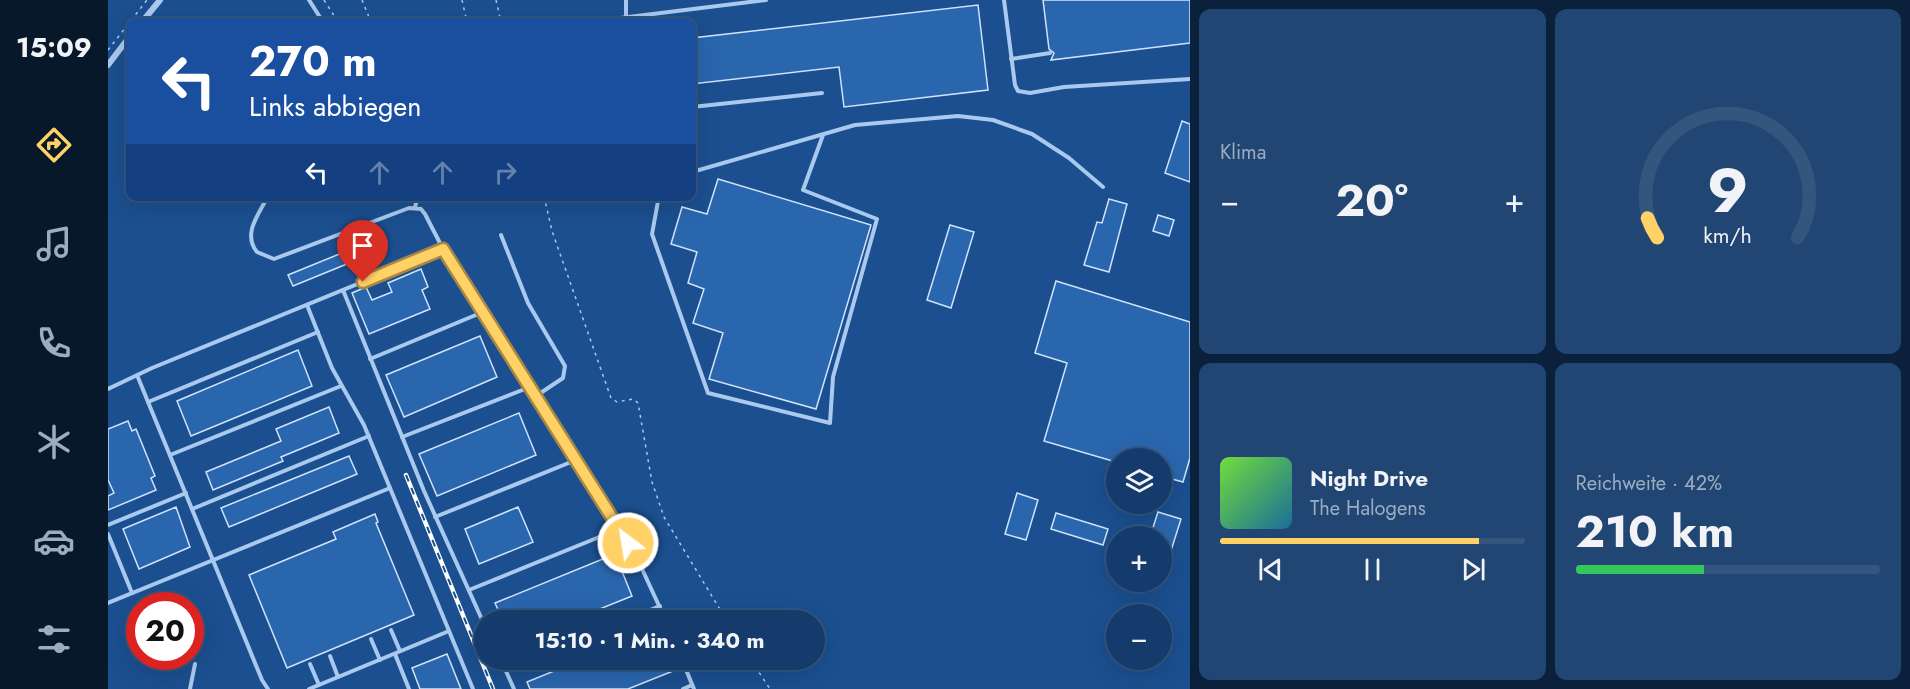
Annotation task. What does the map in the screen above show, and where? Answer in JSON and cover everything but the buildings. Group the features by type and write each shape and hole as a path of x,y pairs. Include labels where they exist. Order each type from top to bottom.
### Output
{"street":[{"path":"145,18 160,0"},
{"path":"108,65 126,41"}],"lane":[{"path":"309,0 320,18"},
{"path":"626,0 627,18 766,0"},
{"path":"1004,0 1011,59 1018,91 1030,93 1064,87 1190,79"},
{"path":"1011,59 1050,53"},
{"path":"696,107 822,93"},
{"path":"696,171 855,126 958,116 993,120 1032,134 1069,158 1103,187"},
{"path":"658,201 652,234 708,393 830,423 833,377 877,219 803,190 822,135"},
{"path":"266,201 251,230 250,237 257,252 274,259 389,214 415,208 426,214 443,249 647,576 662,610"},
{"path":"415,208 417,201"},
{"path":"501,235 528,303 565,366 563,378 536,396"},
{"path":"108,389 443,249"},
{"path":"343,290 435,517 478,610"},
{"path":"307,305 341,386 359,413 369,436 473,689"},
{"path":"370,359 483,312"},
{"path":"148,402 318,332"},
{"path":"137,375 262,680 268,689"},
{"path":"170,455 341,386"},
{"path":"402,437 530,387"},
{"path":"192,509 369,436"},
{"path":"435,517 576,460"},
{"path":"134,592 390,488"},
{"path":"108,525 186,493"},
{"path":"469,590 619,529"},
{"path":"108,534 132,592"},
{"path":"108,603 126,596"},
{"path":"650,610 660,606"},
{"path":"392,630 400,651"},
{"path":"309,689 449,631"},
{"path":"372,639 380,660"},
{"path":"395,654 409,689"},
{"path":"330,656 338,677"},
{"path":"310,664 319,685"},
{"path":"190,689 194,670"},
{"path":"506,670 514,689"},
{"path":"683,689 693,687 686,670"}],"path":[{"path":"133,18 147,0"},
{"path":"324,0 335,18"},
{"path":"362,0 369,18"},
{"path":"462,0 466,18"},
{"path":"496,0 500,18"},
{"path":"108,50 126,27"},
{"path":"545,201 552,231 611,398 617,402 633,399 638,403 652,482 664,517 720,610"},
{"path":"758,670 770,689"}],"railway":[{"path":"406,475 493,689"}],"route":[{"path":"363,282 443,249 628,543"}]}
